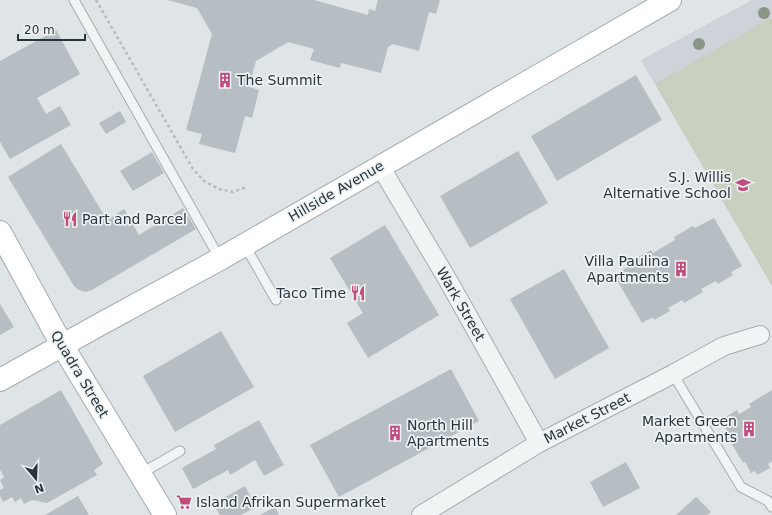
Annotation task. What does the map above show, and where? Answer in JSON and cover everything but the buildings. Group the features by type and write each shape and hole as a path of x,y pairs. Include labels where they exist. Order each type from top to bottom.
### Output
{"main road":[{"name":"Hillside Avenue","path":"0,380 220,259 670,0"},
{"name":"Quadra Street","path":"0,232 62,345 164,515"}],"street":[{"name":"Wark Street","path":"380,166 449,282 539,443"},
{"name":"Market Street","path":"420,515 539,443 724,346 760,335"}],"lane":[{"path":"74,0 220,259"},
{"path":"244,244 276,300"},
{"path":"673,374 741,488 768,501 772,507"},
{"path":"140,474 180,451"}],"path":[{"path":"96,0 193,169 204,181 219,189 233,192 246,187"}],"shaded area":[{"name":"S.J. Willis Alternative School","path":"752,0 772,0 772,286 641,60"}],"green space":[{"name":"S.J. Willis Alternative School","path":"772,17 772,286 655,84"}],"place":[{"name":"The Summit","path":"225,80"},
{"name":"S.J. Willis Alternative School","path":"743,185"},
{"name":"Part and Parcel","path":"70,219"},
{"name":"Villa Paulina Apartments","path":"681,269"},
{"name":"Taco Time","path":"358,293"},
{"name":"Market Green Apartments","path":"749,429"},
{"name":"North Hill Apartments","path":"395,433"},
{"name":"Island Afrikan Supermarket","path":"184,502"}]}
